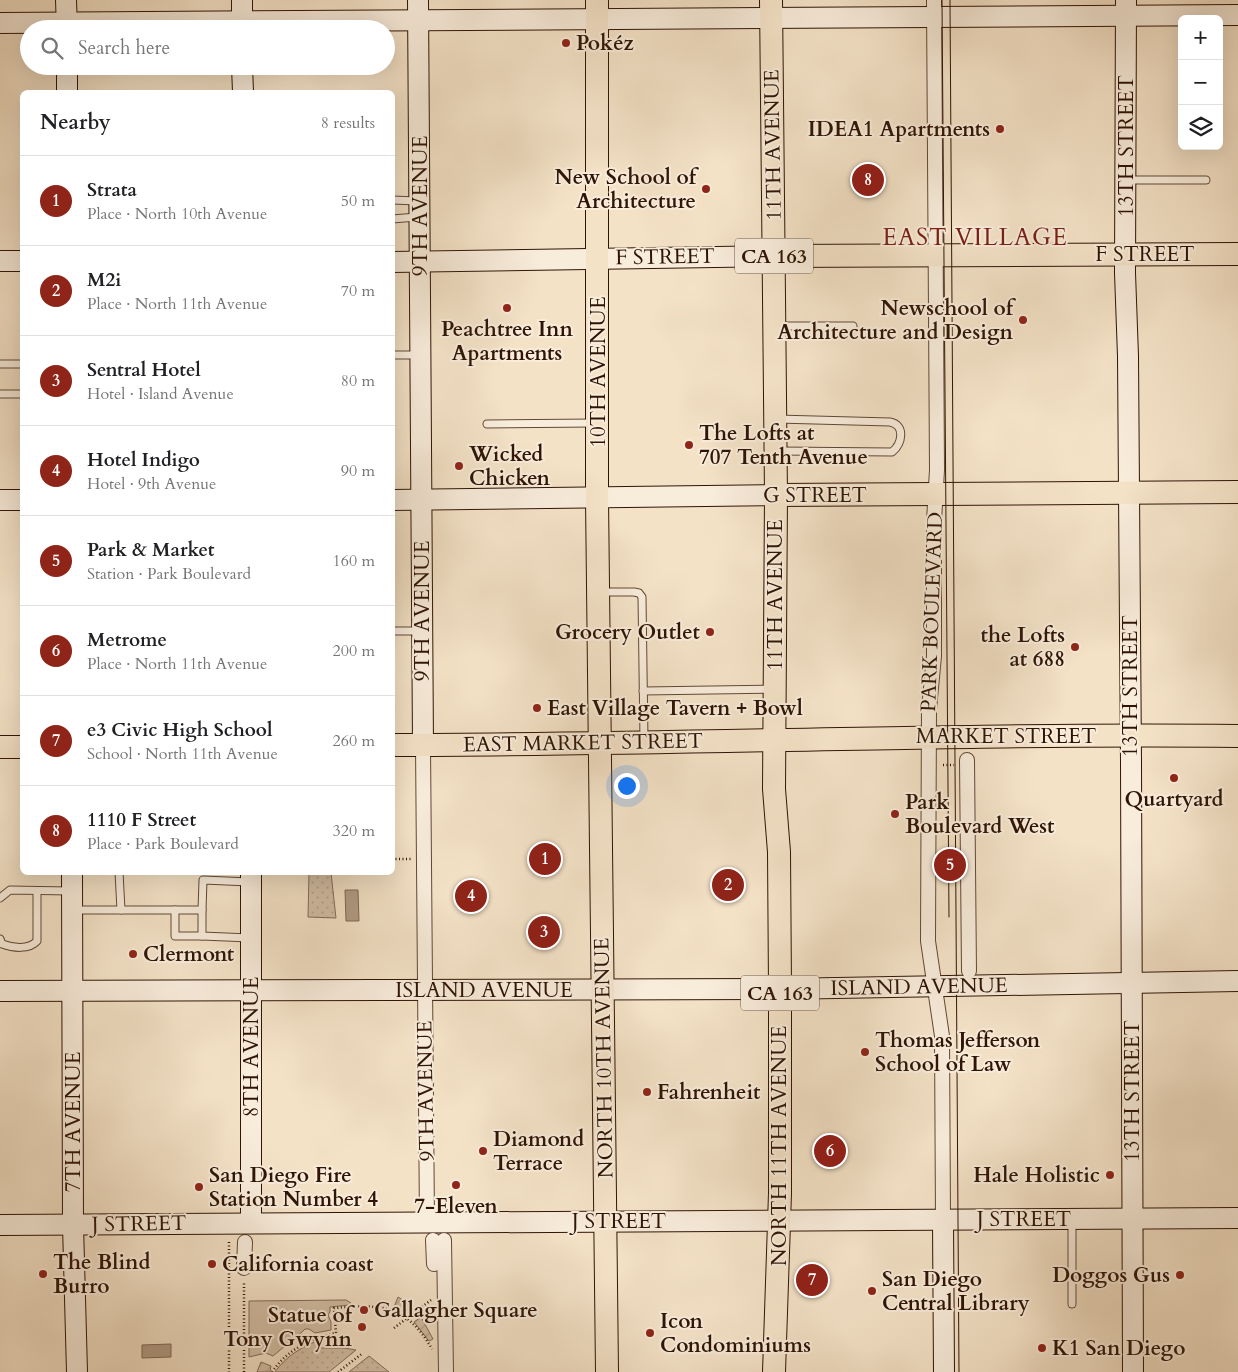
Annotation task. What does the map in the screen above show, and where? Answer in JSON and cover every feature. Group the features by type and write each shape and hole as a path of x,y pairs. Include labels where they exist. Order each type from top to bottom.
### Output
{"main road":[{"name":"11TH AVENUE","path":"771,8 776,451 774,741"},
{"name":"10TH AVENUE","path":"597,9 598,498 602,744"},
{"name":"F STREET","path":"774,256 1238,254"},
{"name":"G STREET","path":"776,495 1238,492"},
{"name":"MARKET STREET","path":"774,741 929,737 1238,736"},
{"name":"EAST MARKET STREET","path":"395,745 774,741"},
{"name":"NORTH 11TH AVENUE","path":"774,741 780,989 780,1220 774,1372"},
{"name":"NORTH 10TH AVENUE","path":"602,744 607,1372"},
{"path":"0,747 20,747"}],"street":[{"path":"66,0 67,20"},
{"path":"242,0 242,20"},
{"name":"PARK BOULEVARD","path":"934,8 937,470 935,494 934,656 929,693 928,941 942,1036 944,1372"},
{"path":"301,20 418,10 1126,8 1238,14"},
{"name":"13TH STREET","path":"1126,8 1133,1372"},
{"name":"9TH AVENUE","path":"418,10 425,990 435,1234"},
{"path":"0,23 20,24"},
{"path":"67,75 67,90"},
{"path":"242,75 242,90"},
{"name":"F STREET","path":"395,262 774,256"},
{"path":"0,261 20,261"},
{"name":"G STREET","path":"395,500 776,495"},
{"path":"0,500 20,500"},
{"path":"967,760 970,971"},
{"name":"8TH AVENUE","path":"251,877 251,1222"},
{"name":"7TH AVENUE","path":"72,891 73,1224 78,1372"},
{"name":"ISLAND AVENUE","path":"0,991 780,989 1067,986 1131,981 1238,981"},
{"name":"J STREET","path":"0,1225 251,1222 435,1234 606,1221 1238,1218"},
{"path":"434,1264 435,1234"},
{"path":"435,1234 446,1372"},
{"path":"244,1268 245,1242"}],"lane":[{"path":"1127,180 1206,180"},
{"path":"395,201 420,209"},
{"path":"395,218 420,209"},
{"path":"775,326 853,326"},
{"path":"395,355 421,355"},
{"path":"0,364 20,364"},
{"path":"0,394 20,394"},
{"path":"775,419 896,423 900,428 901,440 898,447 892,452 776,451"},
{"path":"486,424 598,423"},
{"path":"599,592 634,592 639,593 642,597 644,743"},
{"path":"395,631 422,631"},
{"path":"643,691 774,689"},
{"path":"119,875 121,910"},
{"path":"202,936 203,876 251,877"},
{"path":"0,898 10,890 72,891 121,910 202,910"},
{"path":"0,939 2,944 8,947 27,947 37,941 37,891"},
{"path":"175,910 175,936 251,938"},
{"path":"1072,1219 1072,1304"}],"path":[{"path":"395,859 424,859"},
{"path":"229,1242 229,1372"},
{"path":"244,1268 244,1372"},
{"path":"394,1328 435,1298"},
{"path":"272,1372 288,1354 300,1345 315,1338 336,1333 334,1308 377,1306 408,1318 424,1336 435,1358"},
{"path":"338,1372 363,1353"}],"shaded area":[{"path":"309,875 331,875 336,918 308,917"},
{"path":"345,890 358,890 359,921 346,921"},
{"path":"398,1297 412,1306 403,1313 394,1307"},
{"path":"346,1300 351,1303 349,1305 330,1307 328,1315 331,1322 331,1330 315,1333 305,1329 273,1356 266,1353 249,1357 249,1301"},
{"path":"421,1317 433,1339 429,1341 414,1322"},
{"path":"319,1340 321,1348 356,1350 329,1372 275,1372 284,1361 295,1353"},
{"path":"171,1344 171,1357 142,1358 142,1345"},
{"path":"369,1356 389,1372 349,1372"},
{"path":"261,1362 271,1366 270,1372 257,1372"}],"tram line":[{"path":"942,0 949,917"},
{"path":"950,0 959,1372"}],"place":[{"name":"Pokéz","path":"566,43"},
{"name":"IDEA1 Apartments","path":"1000,129"},
{"name":"1110 F Street","path":"868,180"},
{"name":"New School of Architecture","path":"706,189"},
{"name":"Peachtree Inn Apartments","path":"507,308"},
{"name":"Newschool of Architecture and Design","path":"1023,320"},
{"name":"The Lofts at 707 Tenth Avenue","path":"689,445"},
{"name":"Wicked Chicken","path":"459,466"},
{"name":"Grocery Outlet","path":"710,632"},
{"name":"the Lofts at 688","path":"1075,647"},
{"name":"East Village Tavern + Bowl","path":"537,708"},
{"name":"Quartyard","path":"1174,778"},
{"name":"Park Boulevard West","path":"895,814"},
{"name":"Strata","path":"545,859"},
{"name":"Park & Market","path":"950,865"},
{"name":"M2i","path":"728,885"},
{"name":"Hotel Indigo","path":"471,896"},
{"name":"Sentral Hotel","path":"544,932"},
{"name":"Clermont","path":"133,954"},
{"name":"Thomas Jefferson School of Law","path":"865,1052"},
{"name":"Fahrenheit","path":"647,1092"},
{"name":"Diamond Terrace","path":"483,1151"},
{"name":"Metrome","path":"830,1151"},
{"name":"Hale Holistic","path":"1110,1175"},
{"name":"7-Eleven","path":"456,1185"},
{"name":"San Diego Fire Station Number 4","path":"199,1187"},
{"name":"California coast","path":"212,1264"},
{"name":"The Blind Burro","path":"43,1274"},
{"name":"Doggos Gus","path":"1180,1275"},
{"name":"e3 Civic High School","path":"812,1280"},
{"name":"San Diego Central Library","path":"872,1291"},
{"name":"Gallagher Square","path":"364,1310"},
{"name":"Statue of Tony Gwynn","path":"362,1327"},
{"name":"Icon Condominiums","path":"650,1333"},
{"name":"K1 San Diego","path":"1042,1348"}],"district":[{"name":"EAST VILLAGE","path":"975,237"}]}
